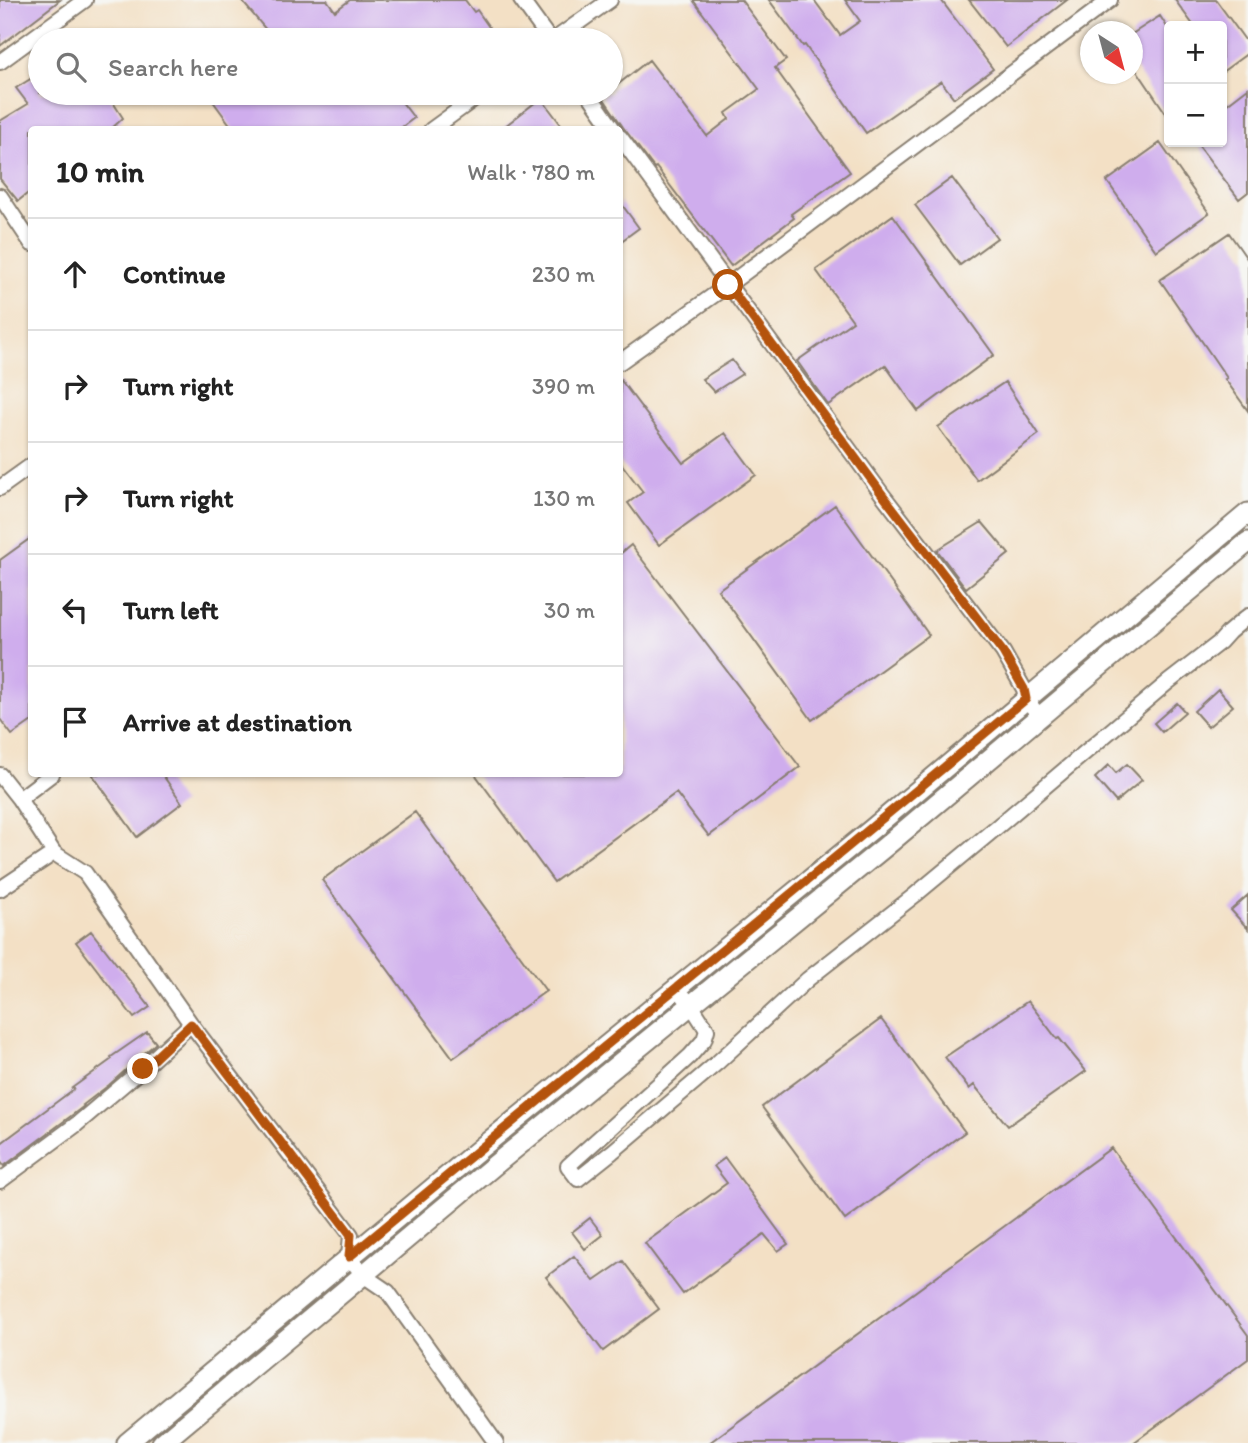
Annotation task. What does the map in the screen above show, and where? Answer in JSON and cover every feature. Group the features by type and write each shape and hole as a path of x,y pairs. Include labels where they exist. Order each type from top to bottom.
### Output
{"main road":[{"path":"127,1443 482,1147 872,829 1248,513"},
{"path":"162,1443 496,1164 886,846 1248,542"}],"street":[{"path":"47,28 85,0"},
{"path":"521,0 543,28"},
{"path":"569,28 610,0"},
{"path":"623,360 728,285 1110,0"},
{"path":"0,62 28,42"},
{"path":"437,126 465,105"},
{"path":"596,105 611,126"},
{"path":"623,141 882,494 1003,652 1024,689 1026,699 1040,716"},
{"path":"0,196 28,238"},
{"path":"0,488 28,468"},
{"path":"677,988 707,1030 704,1040 690,1056 568,1166 578,1179 717,1063 808,979 964,854 1248,617"},
{"path":"0,775 54,853 85,873 191,1024 351,1235 349,1257 363,1275 388,1292 496,1443"},
{"path":"19,799 48,777"},
{"path":"0,890 54,853"},
{"path":"0,1181 77,1124 143,1069 191,1024"}],"building":[{"path":"0,0 60,0 0,46"},
{"path":"241,0 327,0 335,11 350,0 465,0 474,12 477,10 490,28 265,28"},
{"path":"693,0 741,0 786,60 775,68 850,172 791,214 794,218 731,266 608,105 623,105 623,81 649,60 707,136 729,119 726,113 759,89"},
{"path":"769,0 814,0 840,35 860,21 845,0 941,0 993,69 954,98 941,81 866,133 805,45 803,46"},
{"path":"969,0 1067,0 1006,47"},
{"path":"1175,0 1216,0 1248,44 1248,53 1227,68 1227,21 1190,21"},
{"path":"1160,16 1164,22 1164,111 1143,79 1143,27"},
{"path":"28,80 28,104 16,88"},
{"path":"1248,88 1248,192 1239,199 1200,147 1227,147 1227,104"},
{"path":"28,104 115,105 123,118 114,126 28,126 28,193 18,201 0,179 0,121"},
{"path":"216,105 404,105 414,118 403,126 231,126"},
{"path":"532,105 546,105 562,126 505,126"},
{"path":"1160,143 1209,213 1156,251 1107,181"},
{"path":"952,178 997,238 960,265 915,205"},
{"path":"623,206 639,228 623,240"},
{"path":"893,215 994,355 918,411 885,365 828,405 797,361 853,321 816,270"},
{"path":"1229,233 1248,260 1248,411 1160,280"},
{"path":"732,360 742,374 714,392 702,379"},
{"path":"1005,382 1039,434 977,480 938,427"},
{"path":"623,383 683,463 725,433 756,475 659,545 628,503 643,492 623,466"},
{"path":"835,505 929,635 812,720 718,590"},
{"path":"982,522 1009,554 966,588 937,550"},
{"path":"28,540 28,724 12,735 0,719 0,560"},
{"path":"631,545 800,767 709,836 676,793 554,882 477,777 623,777 623,552"},
{"path":"1218,689 1233,706 1208,727 1194,711"},
{"path":"1177,703 1185,712 1162,732 1154,723"},
{"path":"1127,764 1142,780 1116,802 1095,778 1109,765 1116,773"},
{"path":"94,777 164,777 182,803 137,837"},
{"path":"415,812 546,991 453,1058 322,880"},
{"path":"1248,895 1248,929 1231,910"},
{"path":"91,931 150,1007 134,1018 76,942"},
{"path":"1028,1001 1086,1071 1008,1126 974,1085 969,1089 945,1057"},
{"path":"881,1019 965,1132 845,1220 762,1107"},
{"path":"147,1032 156,1043 84,1106 4,1166 0,1161 0,1144"},
{"path":"1111,1148 1248,1335 1248,1359 1133,1443 709,1443"},
{"path":"725,1158 788,1244 778,1251 764,1234 683,1294 645,1243 727,1183 714,1166"},
{"path":"590,1218 603,1235 585,1249 572,1232"},
{"path":"574,1256 594,1281 623,1261 659,1309 603,1351 546,1277"}],"route":[{"path":"143,1069 191,1024 351,1235 349,1257 872,829 1026,699 1024,689 1003,652 728,285"}]}
